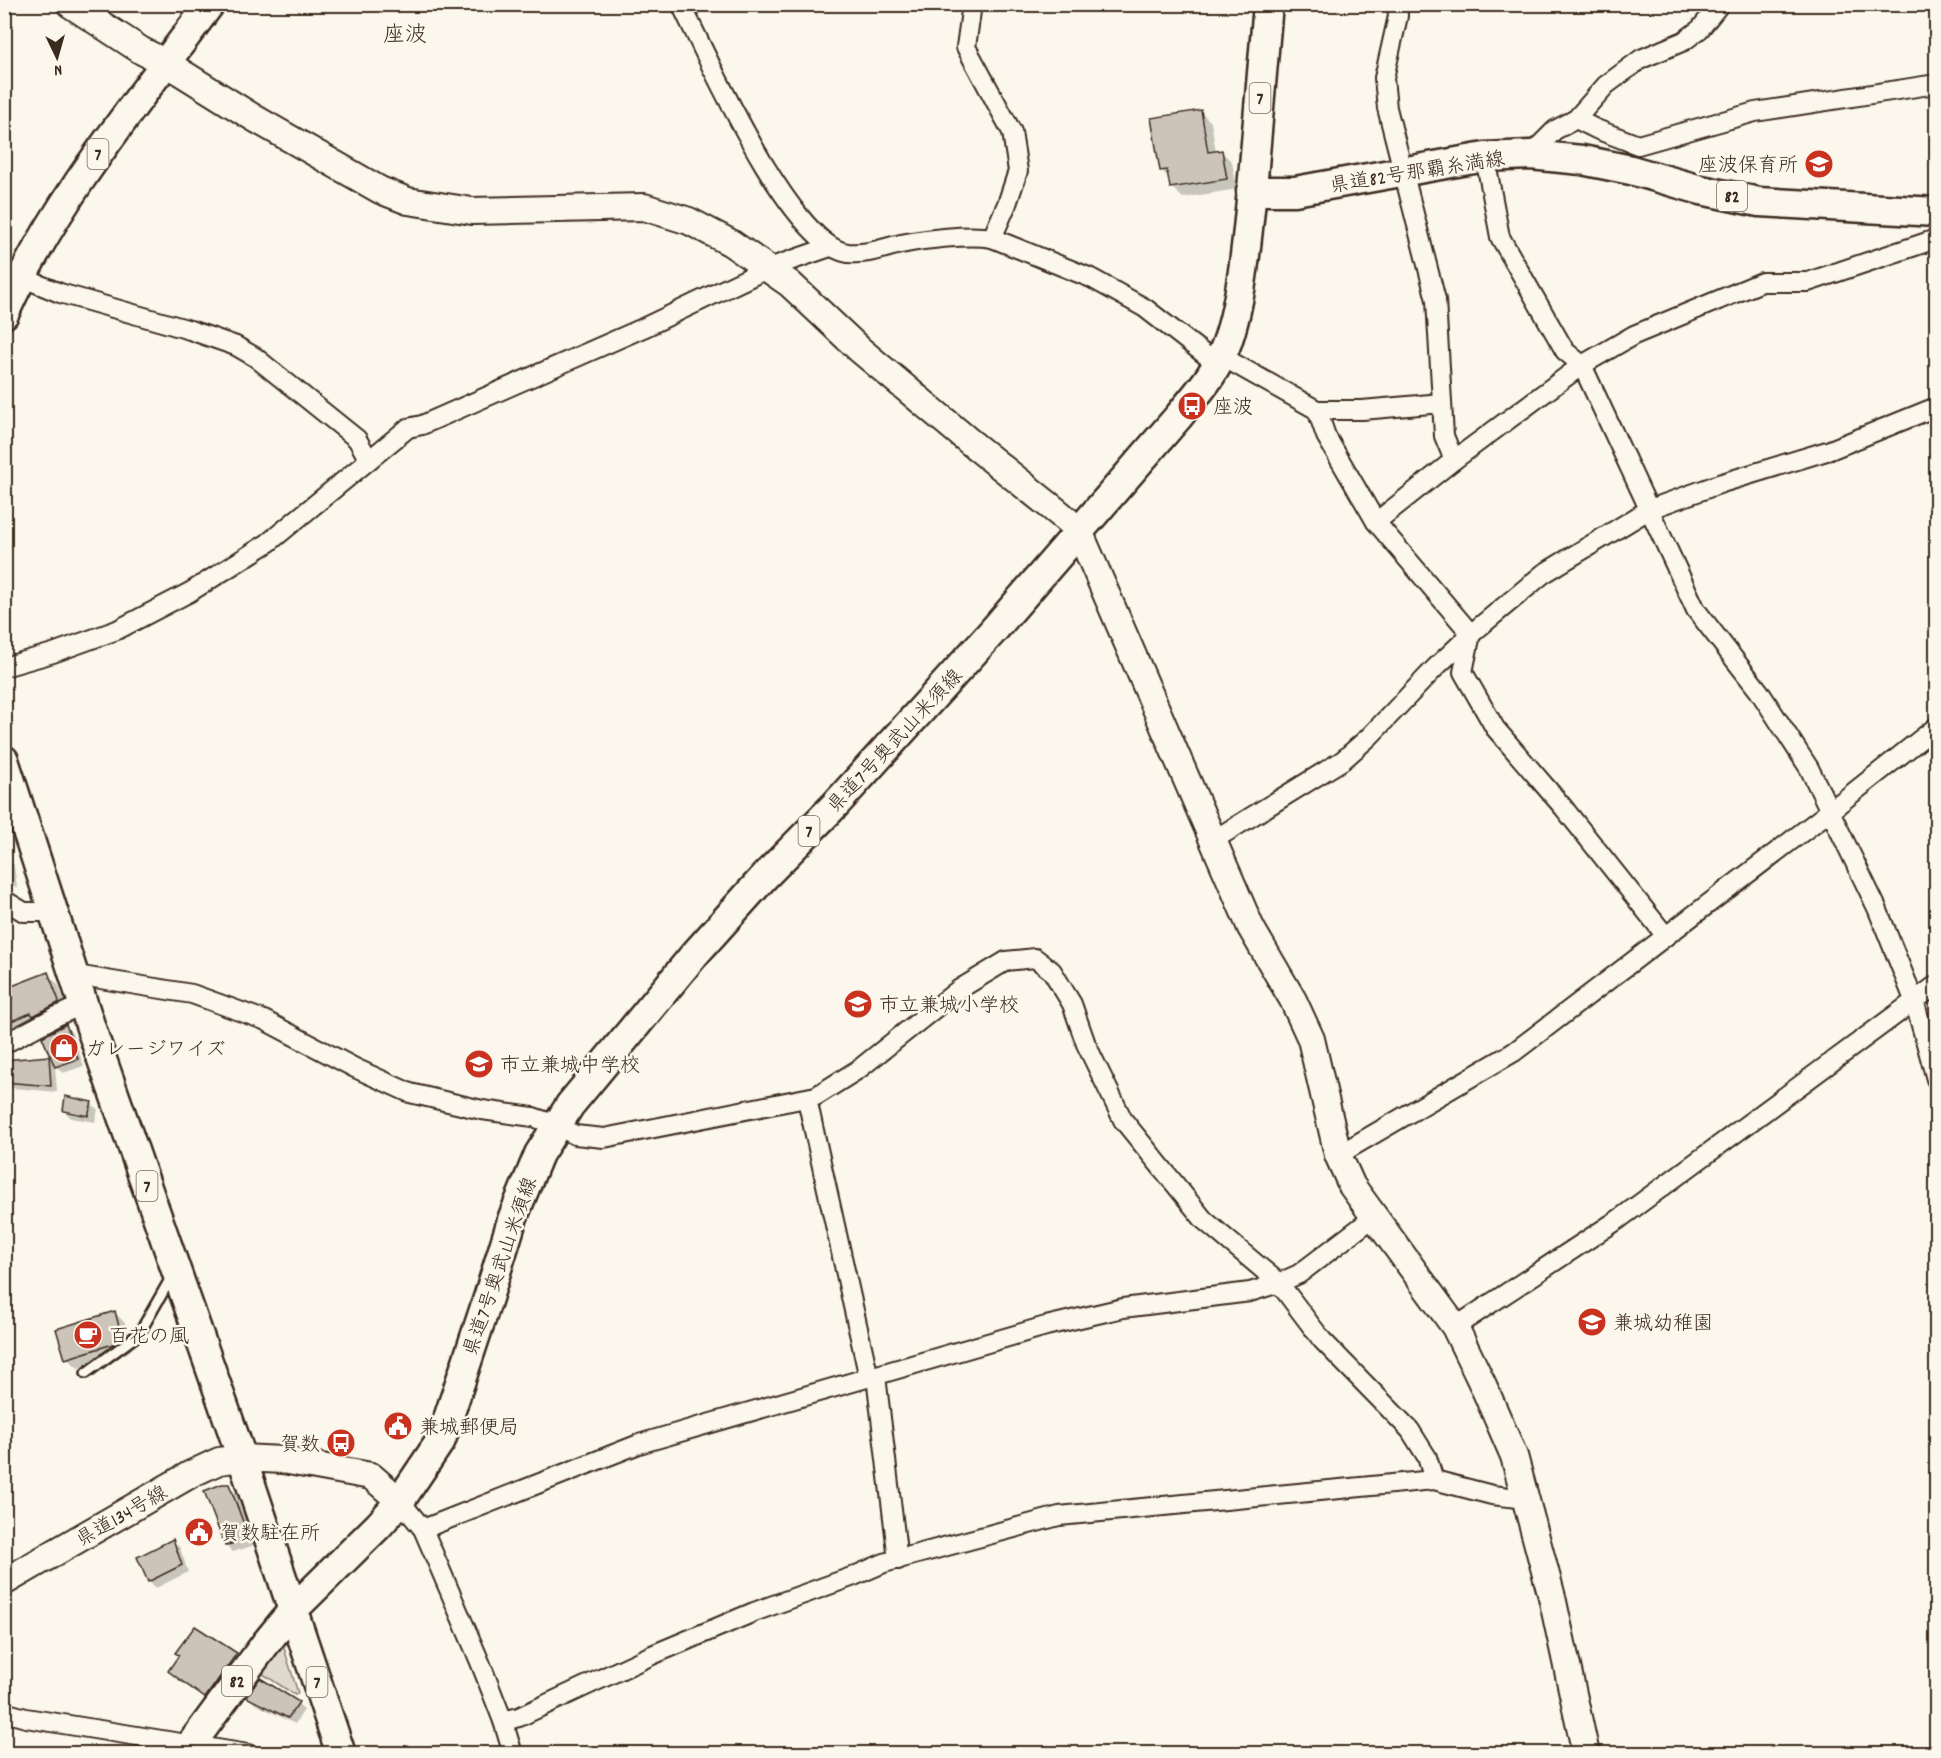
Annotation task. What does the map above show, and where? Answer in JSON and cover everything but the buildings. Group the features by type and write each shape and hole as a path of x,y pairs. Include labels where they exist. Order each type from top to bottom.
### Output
{"main road":[{"name":"7","path":"4,314 21,277 74,188 210,4"},
{"name":"県道7号奥武山米須線","path":"292,1610 379,1525 400,1501 441,1440 451,1415 513,1217 539,1154 570,1105 694,955 992,633 1179,416 1203,386 1219,360 1232,326 1240,285 1268,4"},
{"name":"県道82号那覇糸満線","path":"1251,191 1294,191 1485,158 1530,155 1582,160 1635,157 1701,190 1759,202 1936,213"},
{"name":"7","path":"4,760 84,1004 242,1458 341,1754"},
{"name":"82","path":"187,1749 292,1610"}],"street":[{"path":"70,4 142,51 166,63 254,118 380,190 408,201 472,211 645,207 689,221 731,243 790,284 859,349 1079,531 1251,928 1293,1000 1311,1039 1338,1155 1352,1186 1455,1327 1514,1456 1552,1597 1586,1754"},
{"path":"681,4 757,156 799,217 830,247 847,253 874,252 902,244 977,236 992,238 1091,278 1145,308 1219,360 1317,410 1362,410 1442,403"},
{"path":"972,4 966,47 1012,132 1018,171 992,238"},
{"path":"1397,4 1398,16 1384,78 1387,108 1436,300 1444,436 1454,460"},
{"path":"1530,155 1555,130 1576,119 1606,85 1641,59 1684,41 1700,29 1720,4"},
{"path":"1576,119 1596,129 1635,157 1755,112 1936,84"},
{"path":"1485,158 1500,237 1565,351 1582,365 1696,610 1759,691 1809,768 1877,908 1914,1000 1936,1079"},
{"path":"1376,522 1454,460 1582,365 1634,335 1762,282 1808,282 1936,239"},
{"path":"4,667 117,630 190,592 268,543 408,428 422,425 643,328 769,268 830,247"},
{"path":"21,277 60,293 236,346 262,363 357,439 369,460"},
{"path":"1212,841 1342,760 1370,737 1437,666 1471,634 1543,574 1650,509 1722,483 1830,450 1936,406"},
{"path":"1317,410 1326,436 1376,522 1471,634"},
{"path":"1471,634 1463,672 1495,728 1563,807 1665,935"},
{"path":"1338,1155 1514,1052 1830,811 1936,726"},
{"path":"4,900 24,912 54,912"},
{"path":"76,975 192,994 264,1020 354,1068 410,1093 482,1110 533,1117 575,1135 604,1138 816,1096 859,1069 968,984 1006,961 1035,958 1052,971 1072,1004 1086,1044 1123,1120 1204,1220 1279,1283 1322,1340 1410,1430 1427,1457 1434,1480"},
{"path":"1455,1327 1539,1274 1619,1219 1936,985"},
{"path":"4,1044 84,1004"},
{"path":"807,1099 873,1377 898,1560"},
{"path":"423,1529 639,1444 1057,1323 1123,1308 1250,1292 1279,1283 1299,1274 1374,1217"},
{"name":"県道134号線","path":"4,1582 191,1474 219,1461 242,1458 283,1460 371,1476 400,1501"},
{"path":"503,1721 519,1717 652,1655 754,1612 884,1563 1059,1516 1434,1480 1492,1496 1526,1498"},
{"path":"400,1501 423,1529 503,1721 513,1754"},
{"path":"4,1713 187,1749 248,1754"}],"lane":[{"path":"86,1373 139,1334 176,1269"}],"shaded area":[{"path":"283,1645 298,1693 295,1695 260,1672"}],"place":[{"name":"座波保育所","path":"1819,164"},
{"name":"座波","path":"1192,406"},
{"name":"市立兼城小学校","path":"858,1004"},
{"name":"ガレージワイズ","path":"64,1048"},
{"name":"市立兼城中学校","path":"479,1064"},
{"name":"兼城幼稚園","path":"1592,1322"},
{"name":"百花の風","path":"88,1335"},
{"name":"兼城郵便局","path":"398,1426"},
{"name":"賀数","path":"341,1443"},
{"name":"賀数駐在所","path":"199,1532"}],"district":[{"name":"座波","path":"405,33"}]}
